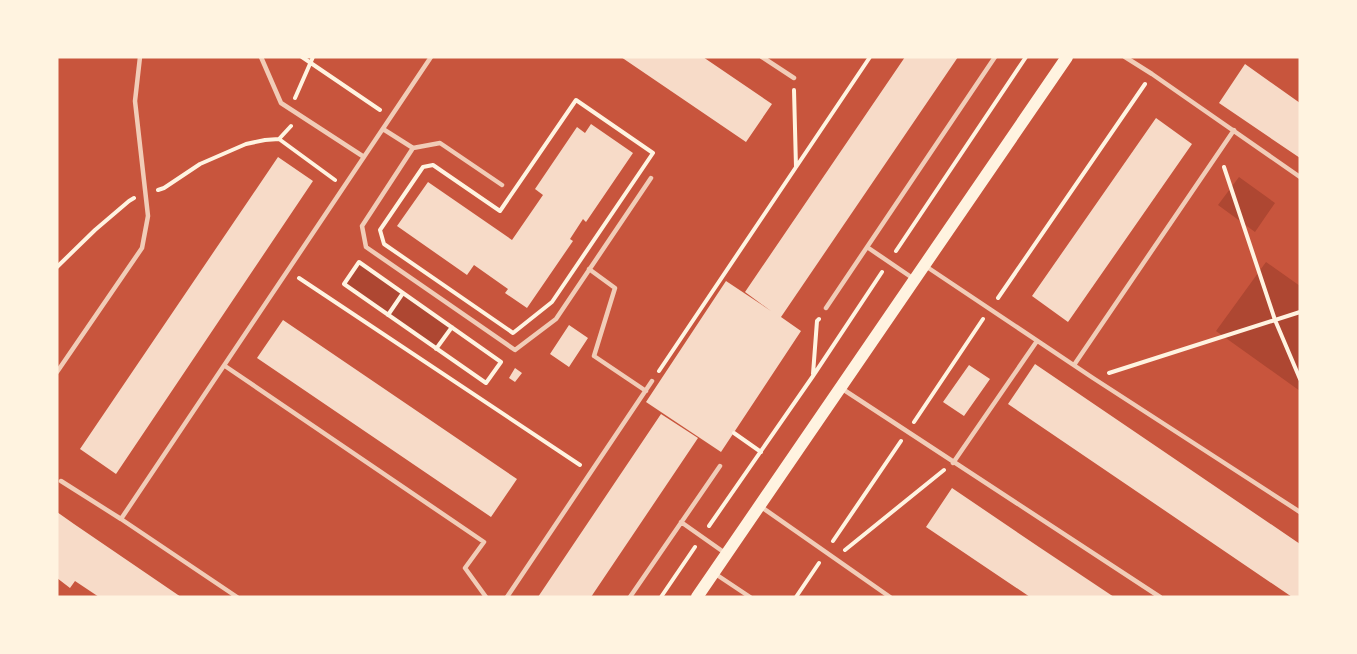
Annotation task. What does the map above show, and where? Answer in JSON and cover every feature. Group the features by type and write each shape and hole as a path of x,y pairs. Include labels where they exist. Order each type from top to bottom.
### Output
{"main road":[{"path":"698,597 1067,57"}],"lane":[{"path":"57,372 142,248 148,216 135,101 140,57"},
{"path":"261,57 282,103 364,158"},
{"path":"121,519 431,57"},
{"path":"762,57 794,78"},
{"path":"826,308 995,57"},
{"path":"1125,57 1300,177"},
{"path":"383,129 414,148 440,143 502,185"},
{"path":"1074,365 1234,130"},
{"path":"414,148 362,226 366,247 515,350 556,319 651,178"},
{"path":"867,247 915,280"},
{"path":"924,265 1300,512"},
{"path":"589,269 615,288 594,356 646,390"},
{"path":"953,463 1037,341"},
{"path":"225,366 484,542 465,568 486,597"},
{"path":"507,597 652,381"},
{"path":"841,388 1160,597"},
{"path":"630,597 720,466"},
{"path":"61,481 237,597"},
{"path":"760,506 890,597"},
{"path":"681,522 727,554"},
{"path":"714,573 750,597"}],"path":[{"path":"302,57 391,117"},
{"path":"294,111 295,95 313,57"},
{"path":"652,381 870,57"},
{"path":"661,597 813,376 1026,57"},
{"path":"796,597 990,308 1152,74"},
{"path":"794,78 796,168"},
{"path":"576,100 653,153 552,302 513,333 384,244 380,230 423,167 433,165 500,211 576,100"},
{"path":"279,139 294,122"},
{"path":"57,267 129,201 145,193 164,188 200,164 246,144 279,139 344,187"},
{"path":"1219,152 1275,320 1300,379"},
{"path":"359,262 403,293 501,362 486,383 344,284 359,262"},
{"path":"288,271 591,473"},
{"path":"388,315 403,293"},
{"path":"1093,378 1300,312"},
{"path":"813,376 817,321"},
{"path":"436,349 452,327"},
{"path":"734,433 761,452"},
{"path":"835,558 953,463"}],"shaded area":[{"path":"1239,177 1275,203 1255,232 1218,205"},
{"path":"359,262 452,327 436,349 344,284"},
{"path":"1266,262 1300,286 1300,391 1216,331"}],"building":[{"path":"621,57 703,57 772,104 746,142"},
{"path":"905,57 958,57 781,317 801,331 721,452 646,402 726,281 771,311 745,292"},
{"path":"1245,64 1300,103 1300,158 1219,103"},
{"path":"1156,118 1192,144 1068,322 1032,296"},
{"path":"591,124 633,153 586,222 583,219 570,239 573,241 527,308 505,293 508,289 474,265 467,275 397,226 428,182 512,240 543,195 535,189 577,127 585,133"},
{"path":"278,157 313,181 116,474 80,449"},
{"path":"283,320 517,479 491,517 257,358"},
{"path":"569,325 588,338 569,367 550,354"},
{"path":"1035,364 1300,544 1300,597 1292,597 1008,404"},
{"path":"969,365 990,379 964,416 943,402"},
{"path":"515,368 522,373 515,382 509,378"},
{"path":"661,414 698,438 591,597 538,597"},
{"path":"952,488 1114,597 1030,597 926,527"},
{"path":"57,512 181,597 99,597 75,581 70,588 57,578"}]}
